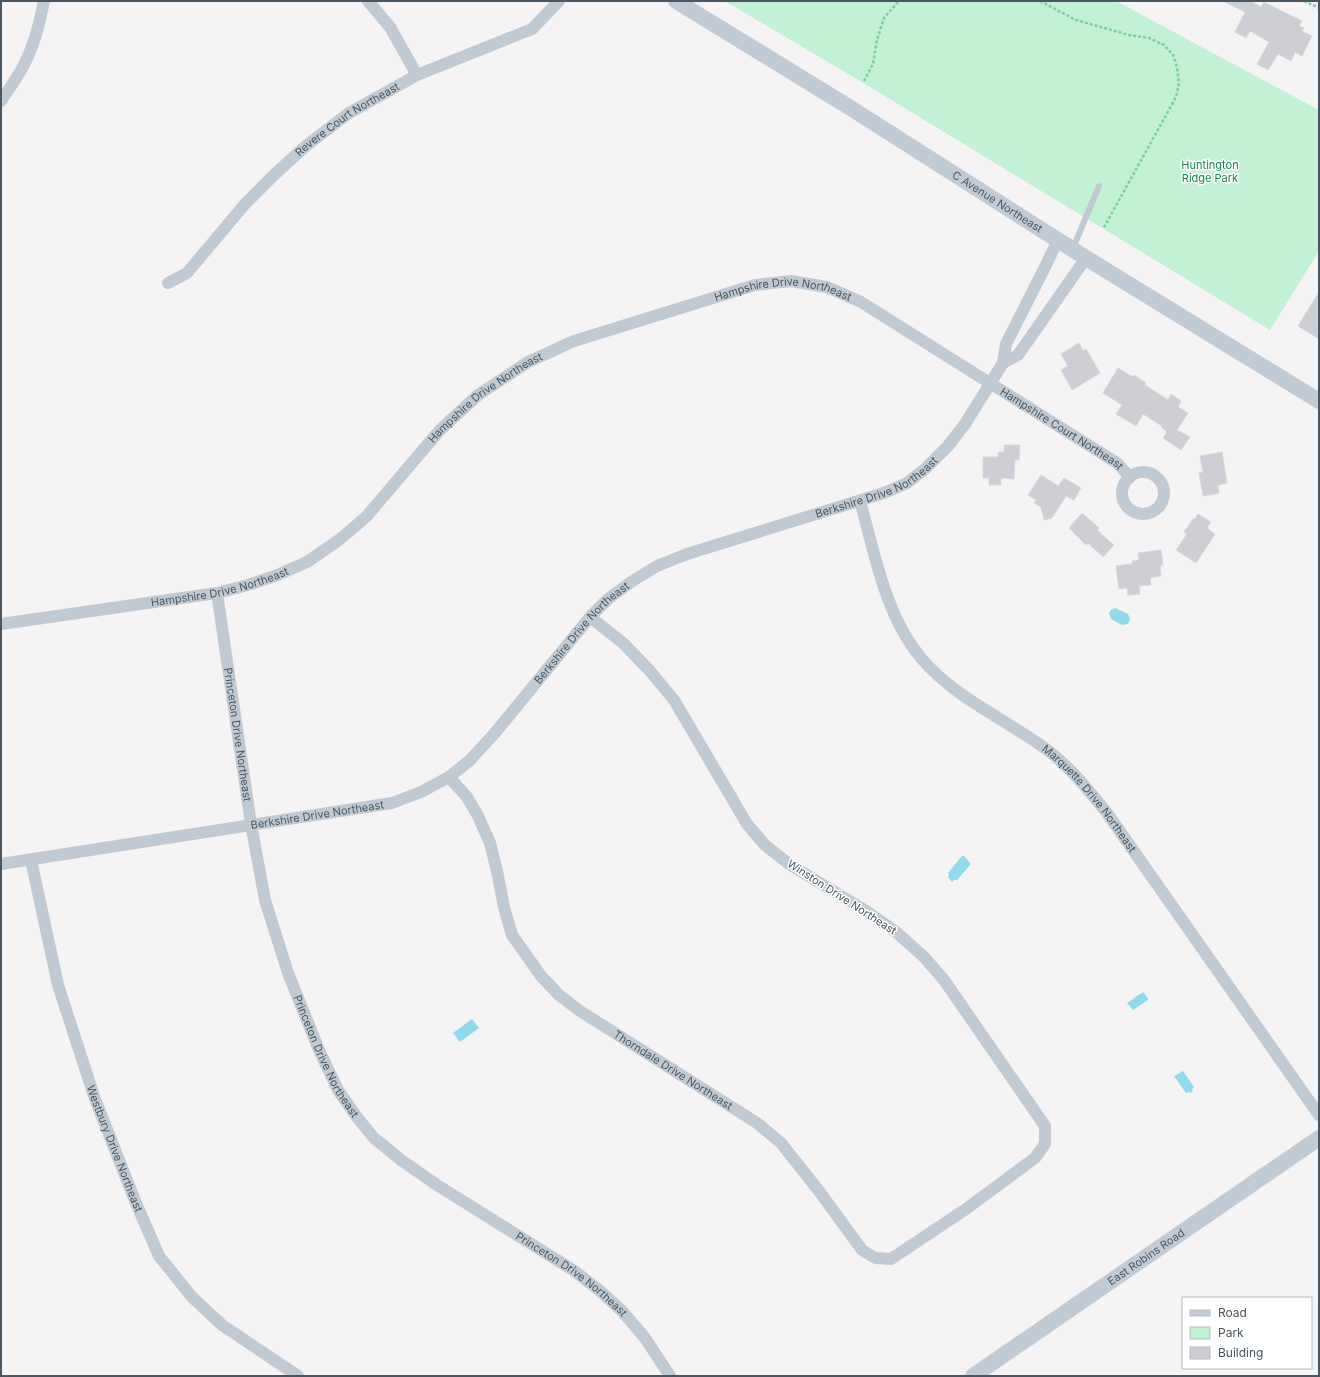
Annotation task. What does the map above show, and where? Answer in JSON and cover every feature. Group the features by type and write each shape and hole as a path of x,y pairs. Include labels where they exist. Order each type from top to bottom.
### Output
{"street":[{"path":"1,101 20,71 32,45 40,21 44,1"},
{"path":"368,1 390,27 417,75"},
{"name":"Revere Court Northeast","path":"168,283 188,273 245,204 275,174 307,145 349,113 417,75 532,29 559,1"},
{"name":"C Avenue Northeast","path":"676,1 848,107 1079,254 1319,401"},
{"name":"Berkshire Drive Northeast","path":"1,864 392,803 421,792 449,777 470,762 590,617 608,599 631,582 657,566 688,554 884,493 906,483 926,469 948,446 964,424 1003,363 1006,344 1058,240"},
{"path":"1003,363 1018,356 1079,254"},
{"name":"Hampshire Drive Northeast","path":"1,624 217,593 248,586 307,562 339,540 366,517 440,430 478,395 528,362 574,341 755,285 790,281 827,287 862,302 990,384"},
{"name":"Hampshire Court Northeast","path":"990,384 1117,463 1130,476"},
{"name":"Marquette Drive Northeast","path":"860,501 885,591 900,626 921,658 939,676 967,699 1040,744 1067,766 1088,789 1107,813 1319,1115"},
{"name":"Princeton Drive Northeast","path":"217,593 251,824 265,900 288,973 319,1050 338,1090 374,1138 401,1160 437,1185 573,1270 599,1290 622,1311 645,1338 670,1376"},
{"name":"Winston Drive Northeast","path":"590,617 622,643 650,671 674,700 747,824 765,845 789,864 866,911 896,932 924,957 944,980 1045,1126 1045,1144 1035,1158 966,1209"},
{"name":"Thorndale Drive Northeast","path":"449,777 467,797 478,816 490,843 504,908 512,935 541,976 559,995 580,1011 757,1123 781,1143 819,1191 862,1250 875,1258 891,1259 966,1209"},
{"name":"Westbury Drive Northeast","path":"30,860 58,985 95,1099 136,1203 159,1256 192,1297 222,1325 298,1376"},
{"name":"East Robins Road","path":"973,1376 1319,1138"}],"lane":[{"path":"1079,254 1099,186"}],"path":[{"path":"1040,1 1076,20 1129,35 1149,38 1164,45 1173,55 1177,66 1180,83 1176,97 1103,229"},
{"path":"1304,1 1319,8"},
{"path":"864,81 873,64 877,40 884,18 898,2"}],"green space":[{"name":"Huntington Ridge Park","path":"725,1 1116,1 1319,110 1319,251 1270,330 870,87"}],"water":[{"path":"1115,608 1128,614 1130,619 1128,624 1122,625 1111,619 1109,613"},
{"path":"962,856 964,856 971,864 957,880 952,882 948,877 948,873"},
{"path":"1143,992 1148,1000 1133,1010 1127,1003"},
{"path":"472,1019 479,1028 460,1042 453,1033"},
{"path":"1183,1071 1194,1087 1192,1089 1193,1091 1190,1093 1186,1093 1174,1076"}],"building":[{"path":"1223,1 1250,1 1261,7 1264,2 1302,21 1299,26 1304,28 1302,31 1312,36 1302,56 1295,52 1291,61 1278,54 1268,70 1257,64 1269,42 1250,31 1246,38 1235,32 1245,12"},
{"path":"1319,292 1319,339 1298,326"},
{"path":"1079,343 1083,351 1086,349 1100,373 1072,390 1061,370 1068,366 1061,354"},
{"path":"1118,368 1133,377 1134,375 1146,383 1145,385 1168,400 1171,394 1181,401 1178,407 1188,413 1177,430 1190,437 1181,450 1163,438 1167,432 1161,427 1162,426 1143,414 1136,426 1116,414 1122,405 1103,393"},
{"path":"1004,445 1020,445 1019,460 1015,460 1014,479 1001,478 1001,485 989,485 989,478 983,478 983,457 998,457 998,452 1004,452"},
{"path":"1222,452 1227,483 1218,485 1219,493 1203,496 1199,473 1203,472 1200,456"},
{"path":"1041,475 1058,486 1064,478 1081,488 1074,500 1066,496 1052,518 1044,520 1041,507 1034,503 1036,500 1028,495"},
{"path":"1082,513 1099,528 1097,530 1114,545 1103,557 1088,543 1086,545 1069,528"},
{"path":"1198,514 1211,522 1207,528 1215,534 1196,563 1176,550 1187,534 1184,532"},
{"path":"1161,550 1163,565 1160,566 1161,576 1150,578 1151,585 1139,586 1140,594 1128,595 1127,588 1119,589 1116,566 1132,564 1132,561 1139,560 1138,553"}]}
